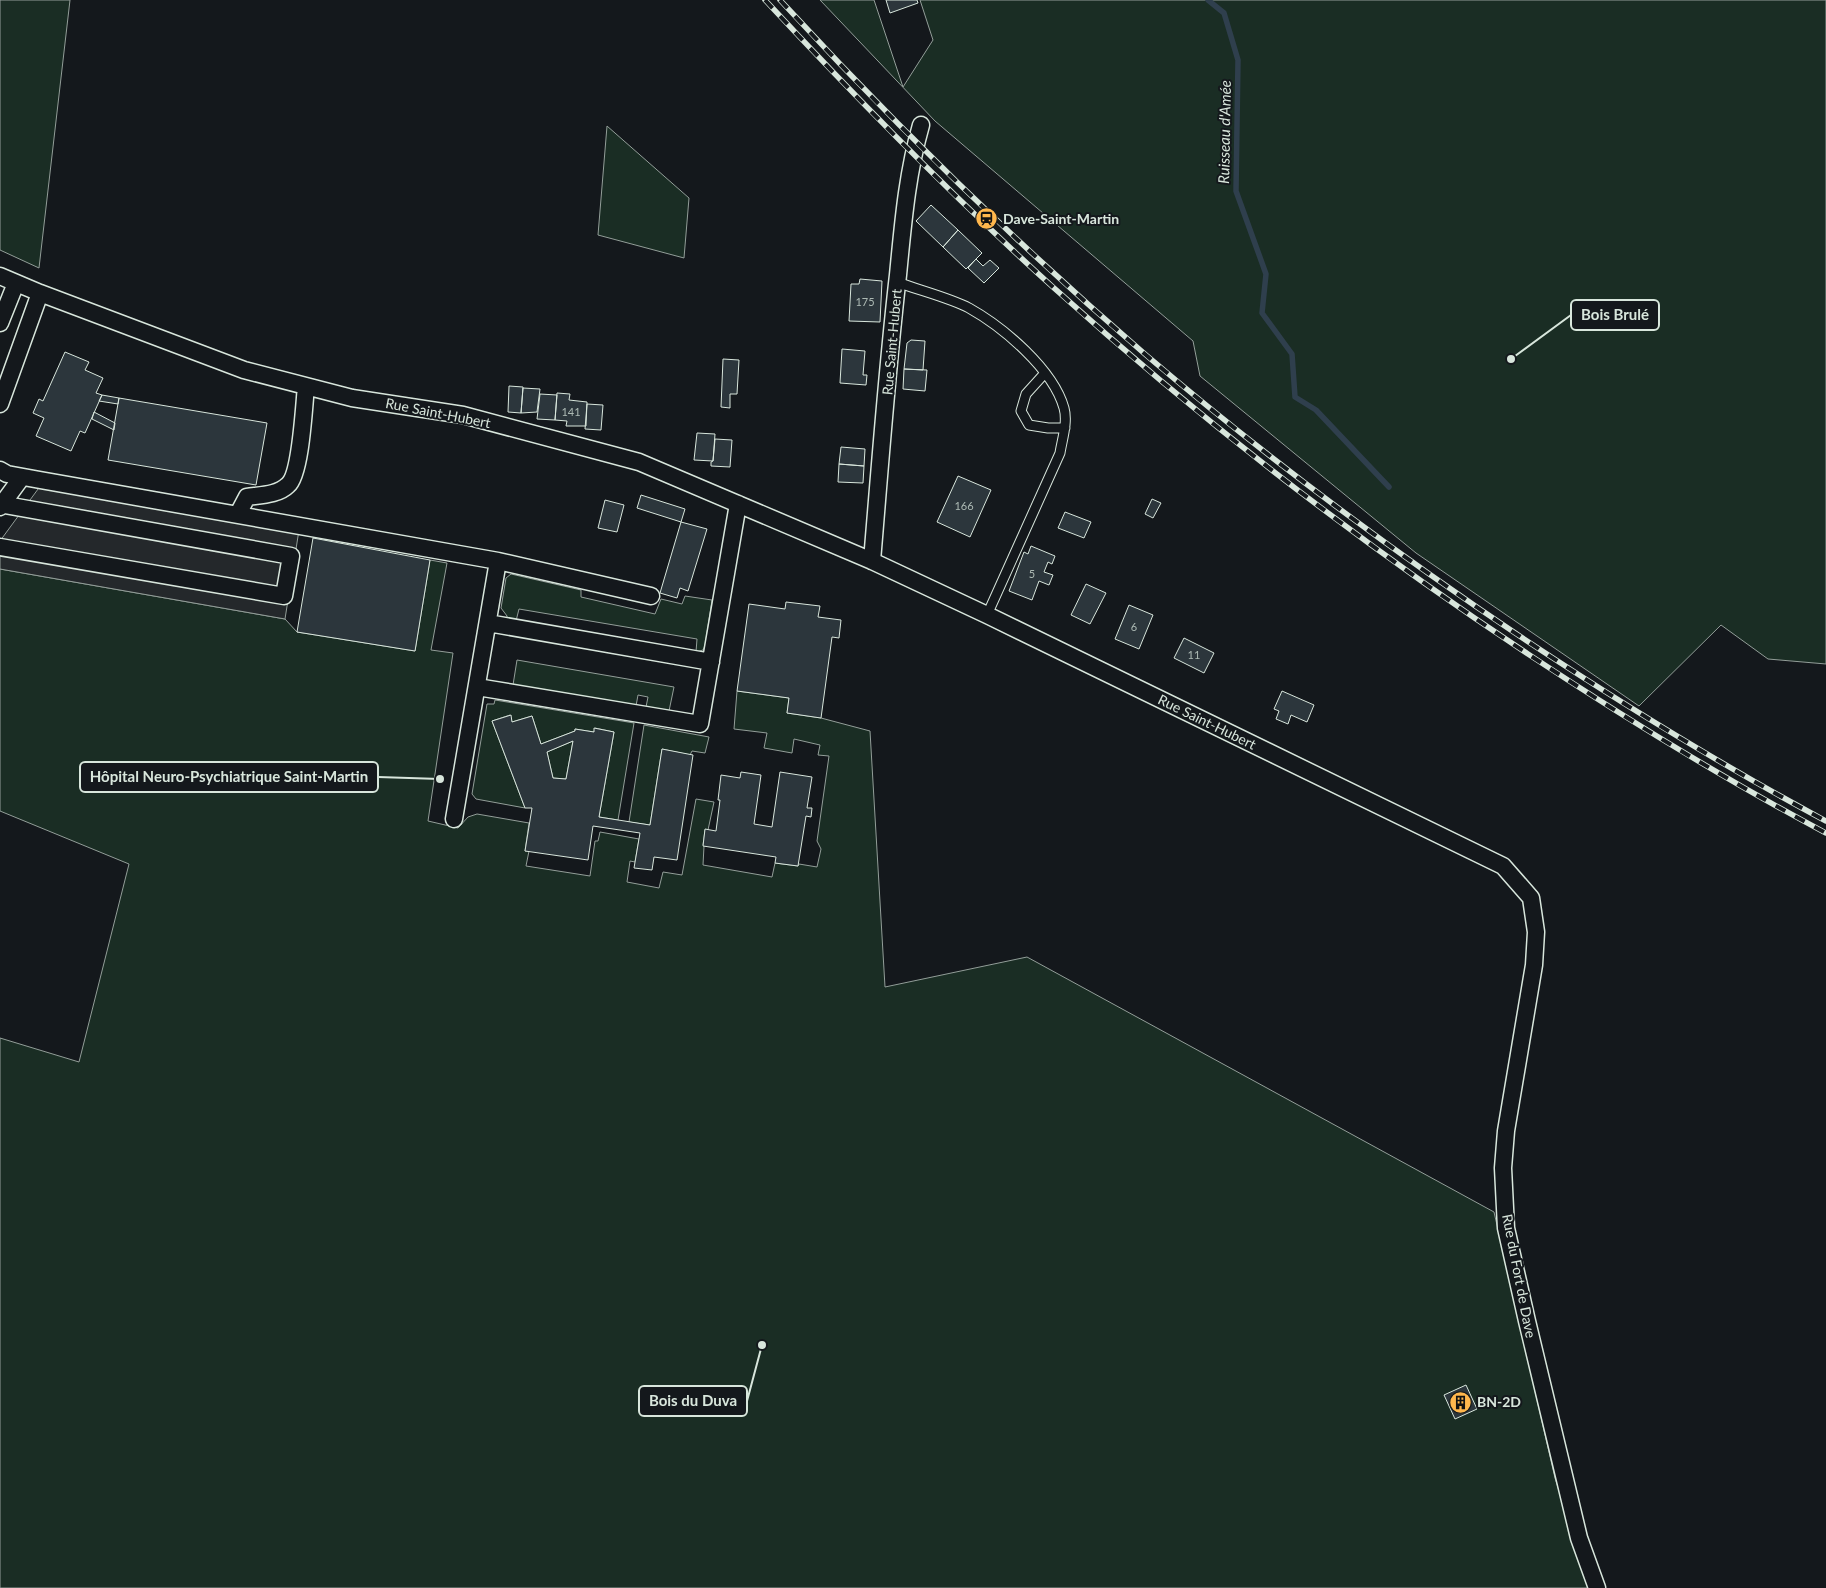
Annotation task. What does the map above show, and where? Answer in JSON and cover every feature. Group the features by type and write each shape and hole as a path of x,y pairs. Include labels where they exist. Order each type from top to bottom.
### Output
{"street":[{"name":"Rue Saint-Hubert","path":"872,561 897,282 909,180 913,154 921,125"},
{"name":"Rue Saint-Hubert","path":"0,276 244,370 352,398 463,415 630,459 872,561 1503,866 1531,898"},
{"path":"0,323 16,283"},
{"path":"0,404 40,293"},
{"path":"238,514 247,497 273,493 289,485 297,468 306,386"},
{"path":"0,470 7,474 22,477 498,561 651,596"},
{"path":"0,547 284,596 290,556 0,505 22,477"},
{"path":"477,687 700,724 738,504"},
{"path":"454,818 498,561"},
{"path":"488,623 711,662"},
{"name":"Rue du Fort de Dave","path":"1531,898 1536,932 1534,964 1506,1131 1503,1168 1506,1228 1579,1538 1597,1588"}],"lane":[{"path":"897,282 968,307 1002,329 1036,361 1065,409 1065,428 1060,453 987,615"},
{"path":"1045,373 1026,394 1021,411 1029,425 1065,428"}],"green space":[{"path":"0,0 70,0 39,268 0,250"},
{"path":"820,0 874,0 903,87 933,40 920,0 1826,0 1826,664 1768,659 1721,625 1639,706 1416,553 1200,376 1193,341 935,121"},
{"path":"607,126 689,198 684,258 598,235"},
{"path":"430,560 447,563 431,650 453,653 428,821 458,828 468,817 477,814 529,823 525,851 529,851 526,866 590,876 595,841 598,841 600,832 639,839 635,862 630,861 627,882 659,888 663,872 682,875 696,799 714,802 708,830 705,830 703,865 772,877 775,863 817,867 821,849 817,841 829,756 818,755 820,745 794,739 792,753 764,748 767,733 734,729 737,691 789,698 787,713 821,718 870,731 885,987 1027,957 1494,1212 1555,1478 1590,1588 0,1588 0,1038 79,1062 129,864 0,811 0,569 285,619 297,632 415,651"},
{"path":"511,574 581,590 581,597 655,614 661,599 682,604 685,596 712,600 705,646 703,650 696,652 697,639 519,609 516,621 507,621 507,616 501,608 506,578"},
{"path":"517,660 674,687 669,711 646,707 648,697 638,695 636,706 513,685"},
{"path":"495,700 634,723 618,820 599,817 614,732 595,728 594,732 575,729 575,731 541,744 532,716 512,722 510,715 492,721 525,808 476,799 472,794 487,704 494,704"},
{"path":"644,725 709,737 705,753 692,751 690,755 662,749 650,825 629,822"},
{"path":"573,741 566,779 553,778 547,752"}],"shaded area":[{"path":"41,485 299,530 285,619 0,569 0,541"}],"building":[{"path":"886,0 917,0 918,3 890,13"},
{"path":"931,205 958,230 943,247 916,221"},
{"path":"958,230 982,253 966,269 943,247"},
{"path":"976,259 983,266 990,260 999,268 984,283 968,268"},
{"path":"860,279 882,281 880,322 849,321 851,284 859,284"},
{"path":"911,340 925,341 923,370 904,369 907,343"},
{"path":"842,349 865,351 863,375 867,375 866,385 840,383"},
{"path":"65,352 89,362 85,370 103,378 96,393 102,395 85,433 80,431 71,451 36,436 44,418 33,413 39,399 43,401"},
{"path":"723,359 739,360 737,394 730,394 730,408 721,407"},
{"path":"904,369 927,370 925,391 903,389"},
{"path":"509,386 523,387 521,413 508,412"},
{"path":"523,388 540,389 537,412 521,413"},
{"path":"557,393 570,394 569,400 587,402 586,426 566,426 567,421 555,420"},
{"path":"540,394 557,395 555,420 537,419"},
{"path":"102,395 119,398 118,404 99,401"},
{"path":"119,398 267,423 256,485 108,460"},
{"path":"587,404 603,405 601,430 585,429"},
{"path":"94,412 115,423 114,430 92,419"},
{"path":"697,433 715,434 713,461 694,460"},
{"path":"715,439 732,440 730,467 711,466"},
{"path":"841,447 865,449 864,466 839,464"},
{"path":"839,464 864,466 863,483 838,482"},
{"path":"958,476 991,490 970,537 937,522"},
{"path":"641,495 685,509 681,522 637,508"},
{"path":"1152,499 1161,503 1153,518 1145,514"},
{"path":"605,500 624,505 617,532 598,528"},
{"path":"1065,512 1091,522 1084,538 1058,528"},
{"path":"681,522 707,529 688,591 680,588 677,598 660,593"},
{"path":"313,538 430,560 415,651 297,632"},
{"path":"1031,546 1055,556 1052,564 1048,562 1044,572 1053,575 1049,585 1039,581 1032,600 1009,591 1024,552 1028,554"},
{"path":"1086,584 1106,593 1090,624 1071,615"},
{"path":"786,602 820,606 818,617 841,620 839,638 832,637 821,718 787,713 789,698 737,691 749,604 785,609"},
{"path":"1129,605 1153,615 1139,649 1115,639"},
{"path":"1184,638 1214,653 1204,673 1174,658"},
{"path":"1282,691 1314,705 1307,722 1291,715 1288,724 1276,719 1279,711 1274,709"},
{"path":"511,715 512,722 532,716 541,744 575,731 575,729 594,732 594,728 614,732 599,817 650,825 662,749 693,755 677,860 654,857 652,870 634,868 640,833 593,826 588,860 525,851 532,808 525,808 492,721","holes":["573,741 566,779 553,778 547,752"]},
{"path":"741,772 761,775 754,824 772,827 780,772 812,777 807,808 812,808 811,817 806,816 798,866 775,863 776,857 703,846 705,829 716,831 721,775 740,778"},
{"name":"BN-2D","path":"1466,1385 1477,1409 1455,1419 1444,1395"}],"waterway":[{"name":"Ruisseau d'Amée","path":"1208,0 1224,13 1238,60 1236,191 1266,274 1262,313 1292,354 1295,397 1316,410 1389,487"}],"railway":[{"path":"765,0 906,147 1016,254 1110,338 1226,434 1344,525 1466,612 1564,678 1712,770 1826,833"},
{"path":"780,0 912,138 1004,227 1146,355 1285,468 1380,539 1527,641 1674,734 1749,779 1826,821"}],"place":[{"name":"Dave-Saint-Martin","path":"987,219"},
{"name":"Bois Brulé","path":"1511,359"},
{"name":"Hôpital Neuro-Psychiatrique Saint-Martin","path":"440,779"},
{"name":"Bois du Duva","path":"762,1345"},
{"name":"BN-2D","path":"1461,1402"}]}
